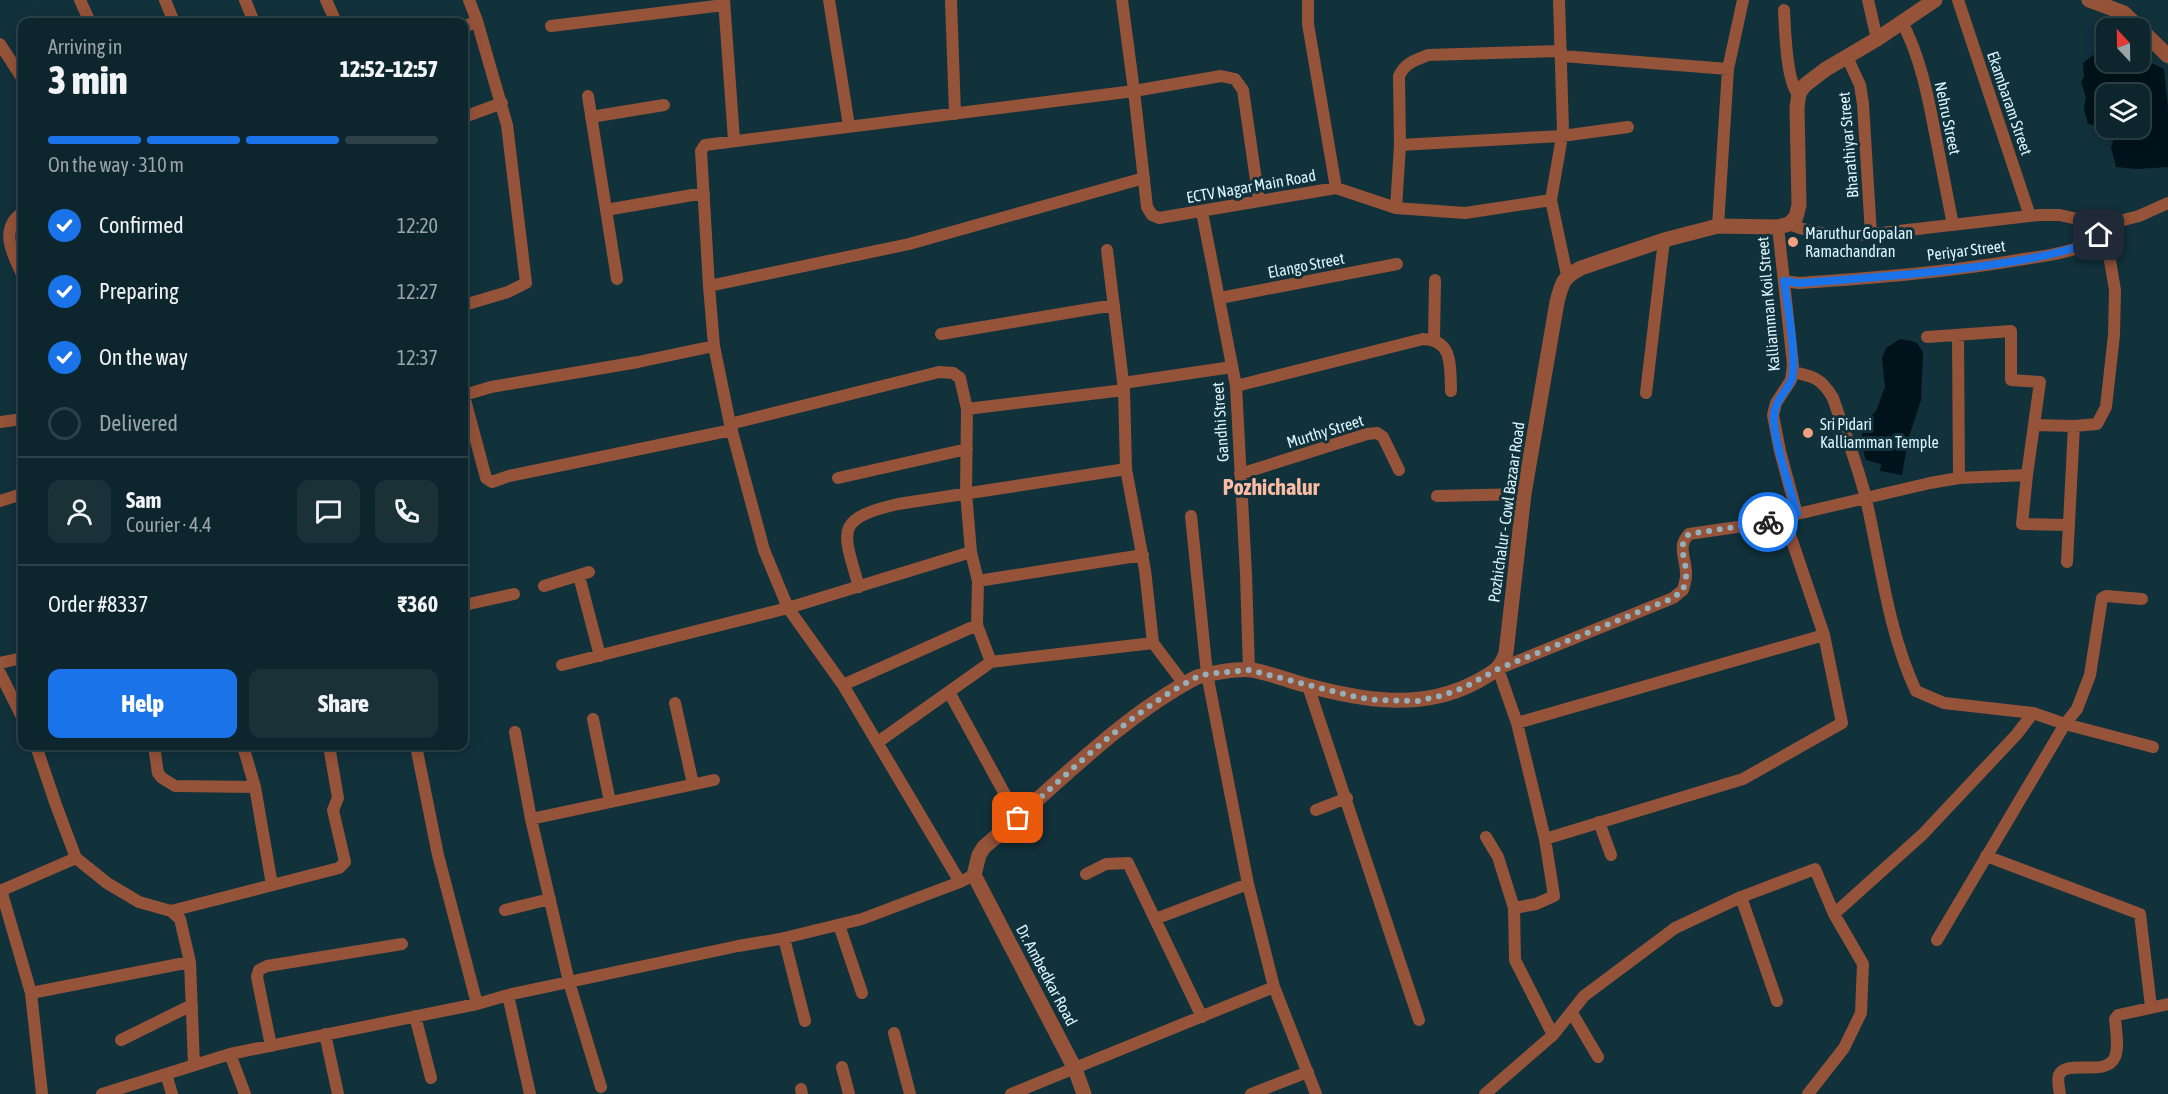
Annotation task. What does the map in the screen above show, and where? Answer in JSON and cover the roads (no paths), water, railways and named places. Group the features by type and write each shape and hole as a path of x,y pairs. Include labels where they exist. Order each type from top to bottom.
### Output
{"street":[{"path":"80,0 88,18"},
{"path":"165,0 172,18"},
{"path":"245,0 252,18"},
{"path":"468,304 516,289 526,283 507,125 469,0"},
{"path":"829,0 849,126"},
{"path":"951,0 955,114"},
{"name":"ECTV Nagar Main Road","path":"1122,0 1147,207 1159,218 1336,188 1396,208 1465,213 1551,200"},
{"path":"1308,0 1308,24 1336,188"},
{"path":"1559,0 1562,136 1551,200 1567,275 1581,268 1664,240 1718,226 1784,226 1832,235 1871,234 2030,216 2060,215 2112,223 2139,216 2168,203"},
{"path":"1718,226 1728,69 1743,0"},
{"path":"1868,0 1877,39"},
{"name":"Ekambaram Street","path":"1958,0 2030,216"},
{"path":"2089,0 2124,13 2168,56"},
{"path":"329,1 335,18"},
{"path":"1784,226 1796,217 1799,205 1797,108 1799,95 1805,85 1826,69 1877,39 1933,1"},
{"path":"551,26 724,2 734,140"},
{"path":"1784,10 1785,44 1793,86 1799,95"},
{"path":"468,25 477,21"},
{"name":"Nehru Street","path":"1902,22 1915,53 1929,100 1953,225"},
{"path":"0,44 18,72"},
{"path":"1396,208 1400,146 1399,76 1403,67 1412,60 1428,55 1561,54 1728,69"},
{"name":"Bharathiyar Street","path":"1847,57 1860,85 1863,104 1871,234"},
{"path":"960,882 843,685 788,608 764,550 731,427 714,346 702,147 734,140 1134,91 1221,76 1235,80 1243,90 1260,201"},
{"path":"588,96 617,279"},
{"path":"468,116 502,103"},
{"path":"591,117 664,105"},
{"path":"1400,146 1562,136 1628,127"},
{"path":"710,286 909,244 1144,178"},
{"path":"606,210 704,193"},
{"name":"Gandhi Street","path":"1202,212 1236,386 1249,670"},
{"path":"18,216 8,224 5,233 8,246 18,266"},
{"path":"2034,425 2097,424 2106,407 2114,335 2115,290 2103,223"},
{"name":"Periyar Street","path":"1784,281 1799,283 1955,270 2050,255 2094,240 2103,223"},
{"name":"Kalliamman Koil Street","path":"1784,226 1784,281 1793,365 1791,380 1776,403 1773,415 1797,514"},
{"path":"1646,393 1664,240"},
{"path":"1107,250 1124,387 1126,469 1143,555 1153,643 1184,684"},
{"name":"Elango Street","path":"1220,298 1397,264"},
{"name":"Pozhichalur - Cowl Bazaar Road","path":"1498,669 1506,653 1524,494 1557,302 1561,286 1567,275"},
{"path":"1434,339 1435,280"},
{"path":"941,334 1114,305"},
{"path":"1927,337 2011,331 2011,380 2040,382 2022,524 2068,525"},
{"path":"1958,335 1959,478"},
{"path":"1236,386 1423,339 1434,339 1444,347 1449,356 1451,391"},
{"path":"468,395 491,387 638,362 714,346"},
{"path":"967,409 1124,387 1232,367"},
{"path":"468,412 480,461 486,478 492,482 509,476 731,427 939,372 953,373 960,378 967,409 966,493 971,552 978,581 977,625 991,662"},
{"path":"1792,372 1808,375 1825,384 1833,398 1866,497 1892,620 1906,669 1916,691 1944,703 2033,713 2065,724 2153,747"},
{"path":"0,422 18,420"},
{"path":"2067,562 2074,426"},
{"name":"Murthy Street","path":"1240,474 1367,434 1377,433 1383,437 1399,470"},
{"path":"838,478 967,449"},
{"path":"859,586 846,543 848,526 864,514 881,508 966,493 1126,469"},
{"path":"103,1094 230,1054 477,1004 508,995 784,938 862,919 974,875 978,855 984,847 1098,747 1184,684 1207,674 1249,670 1308,686 1376,700 1418,701 1444,695 1465,687 1498,669 1678,594 1683,590 1686,576 1681,547 1684,538 1689,534 1785,520 1797,514 1866,497 1959,478 2027,475"},
{"path":"1437,496 1524,494"},
{"path":"0,501 18,495"},
{"path":"1191,516 1207,674 1248,884 1274,987 1316,1094"},
{"path":"1545,838 1743,778 1842,723 1824,635 1785,520"},
{"path":"562,665 788,608 971,552"},
{"path":"978,581 1143,555"},
{"path":"544,586 584,574 600,656"},
{"path":"468,604 514,594"},
{"path":"1937,940 2065,724 2077,709 2090,675 2102,598 2106,596 2142,599"},
{"path":"843,685 977,625"},
{"path":"1517,723 1824,635"},
{"path":"878,742 991,662 1153,643"},
{"path":"0,663 18,659"},
{"path":"1498,669 1517,723 1545,838 1554,896 1536,904 1514,908"},
{"path":"0,673 5,692 18,711"},
{"path":"1308,686 1419,1020"},
{"path":"949,692 1018,818"},
{"path":"675,703 693,784"},
{"path":"1834,914 1923,834 2017,735 2033,713"},
{"path":"593,719 610,802"},
{"path":"514,732 531,819 569,982 601,1087"},
{"path":"37,750 76,858 107,883 139,902 171,911 180,919 190,962 194,1065"},
{"path":"155,750 158,773 175,786 255,787"},
{"path":"244,750 255,787 272,885"},
{"path":"171,911 339,868 345,862 333,810 338,798 331,750"},
{"path":"417,750 438,855 477,1004"},
{"path":"531,819 714,780"},
{"path":"1316,810 1347,798"},
{"path":"1599,822 1611,855"},
{"path":"1486,837 1498,857 1514,908 1515,960 1553,1035"},
{"path":"1986,856 2140,914 2151,1007"},
{"path":"42,1094 31,993 1,890 76,858"},
{"path":"1086,874 1106,864 1128,863 1202,1017"},
{"path":"1485,1094 1553,1035 1584,996 1675,928 1741,897 1815,869 1834,914 1863,964 1861,1013 1844,1048 1808,1094"},
{"name":"Dr. Ambedkar Road","path":"974,875 1075,1069 1084,1094"},
{"path":"1155,919 1248,884"},
{"path":"1741,897 1777,1001"},
{"path":"505,910 550,899"},
{"path":"839,925 862,993"},
{"path":"784,938 805,1021"},
{"path":"271,1046 257,977 259,970 267,966 402,944"},
{"path":"31,993 190,962"},
{"path":"1011,1094 1274,987"},
{"path":"508,995 530,1094"},
{"path":"2060,1094 2058,1078 2060,1072 2066,1069 2104,1067 2112,1063 2116,1054 2115,1019 2118,1015 2168,1004"},
{"path":"121,1040 192,1005"},
{"path":"1572,1013 1598,1058"},
{"path":"415,1016 431,1078"},
{"path":"894,1033 910,1094"},
{"path":"325,1034 338,1094"},
{"path":"230,1054 245,1094"},
{"path":"842,1067 849,1094"},
{"path":"1251,1094 1308,1072"},
{"path":"166,1074 172,1094"}],"place":[{"name":"Maruthur Gopalan Ramachandran","path":"1793,242"},
{"name":"Sri Pidari Kalliamman Temple","path":"1808,433"}],"district":[{"name":"Pozhichalur","path":"1271,487"}]}
